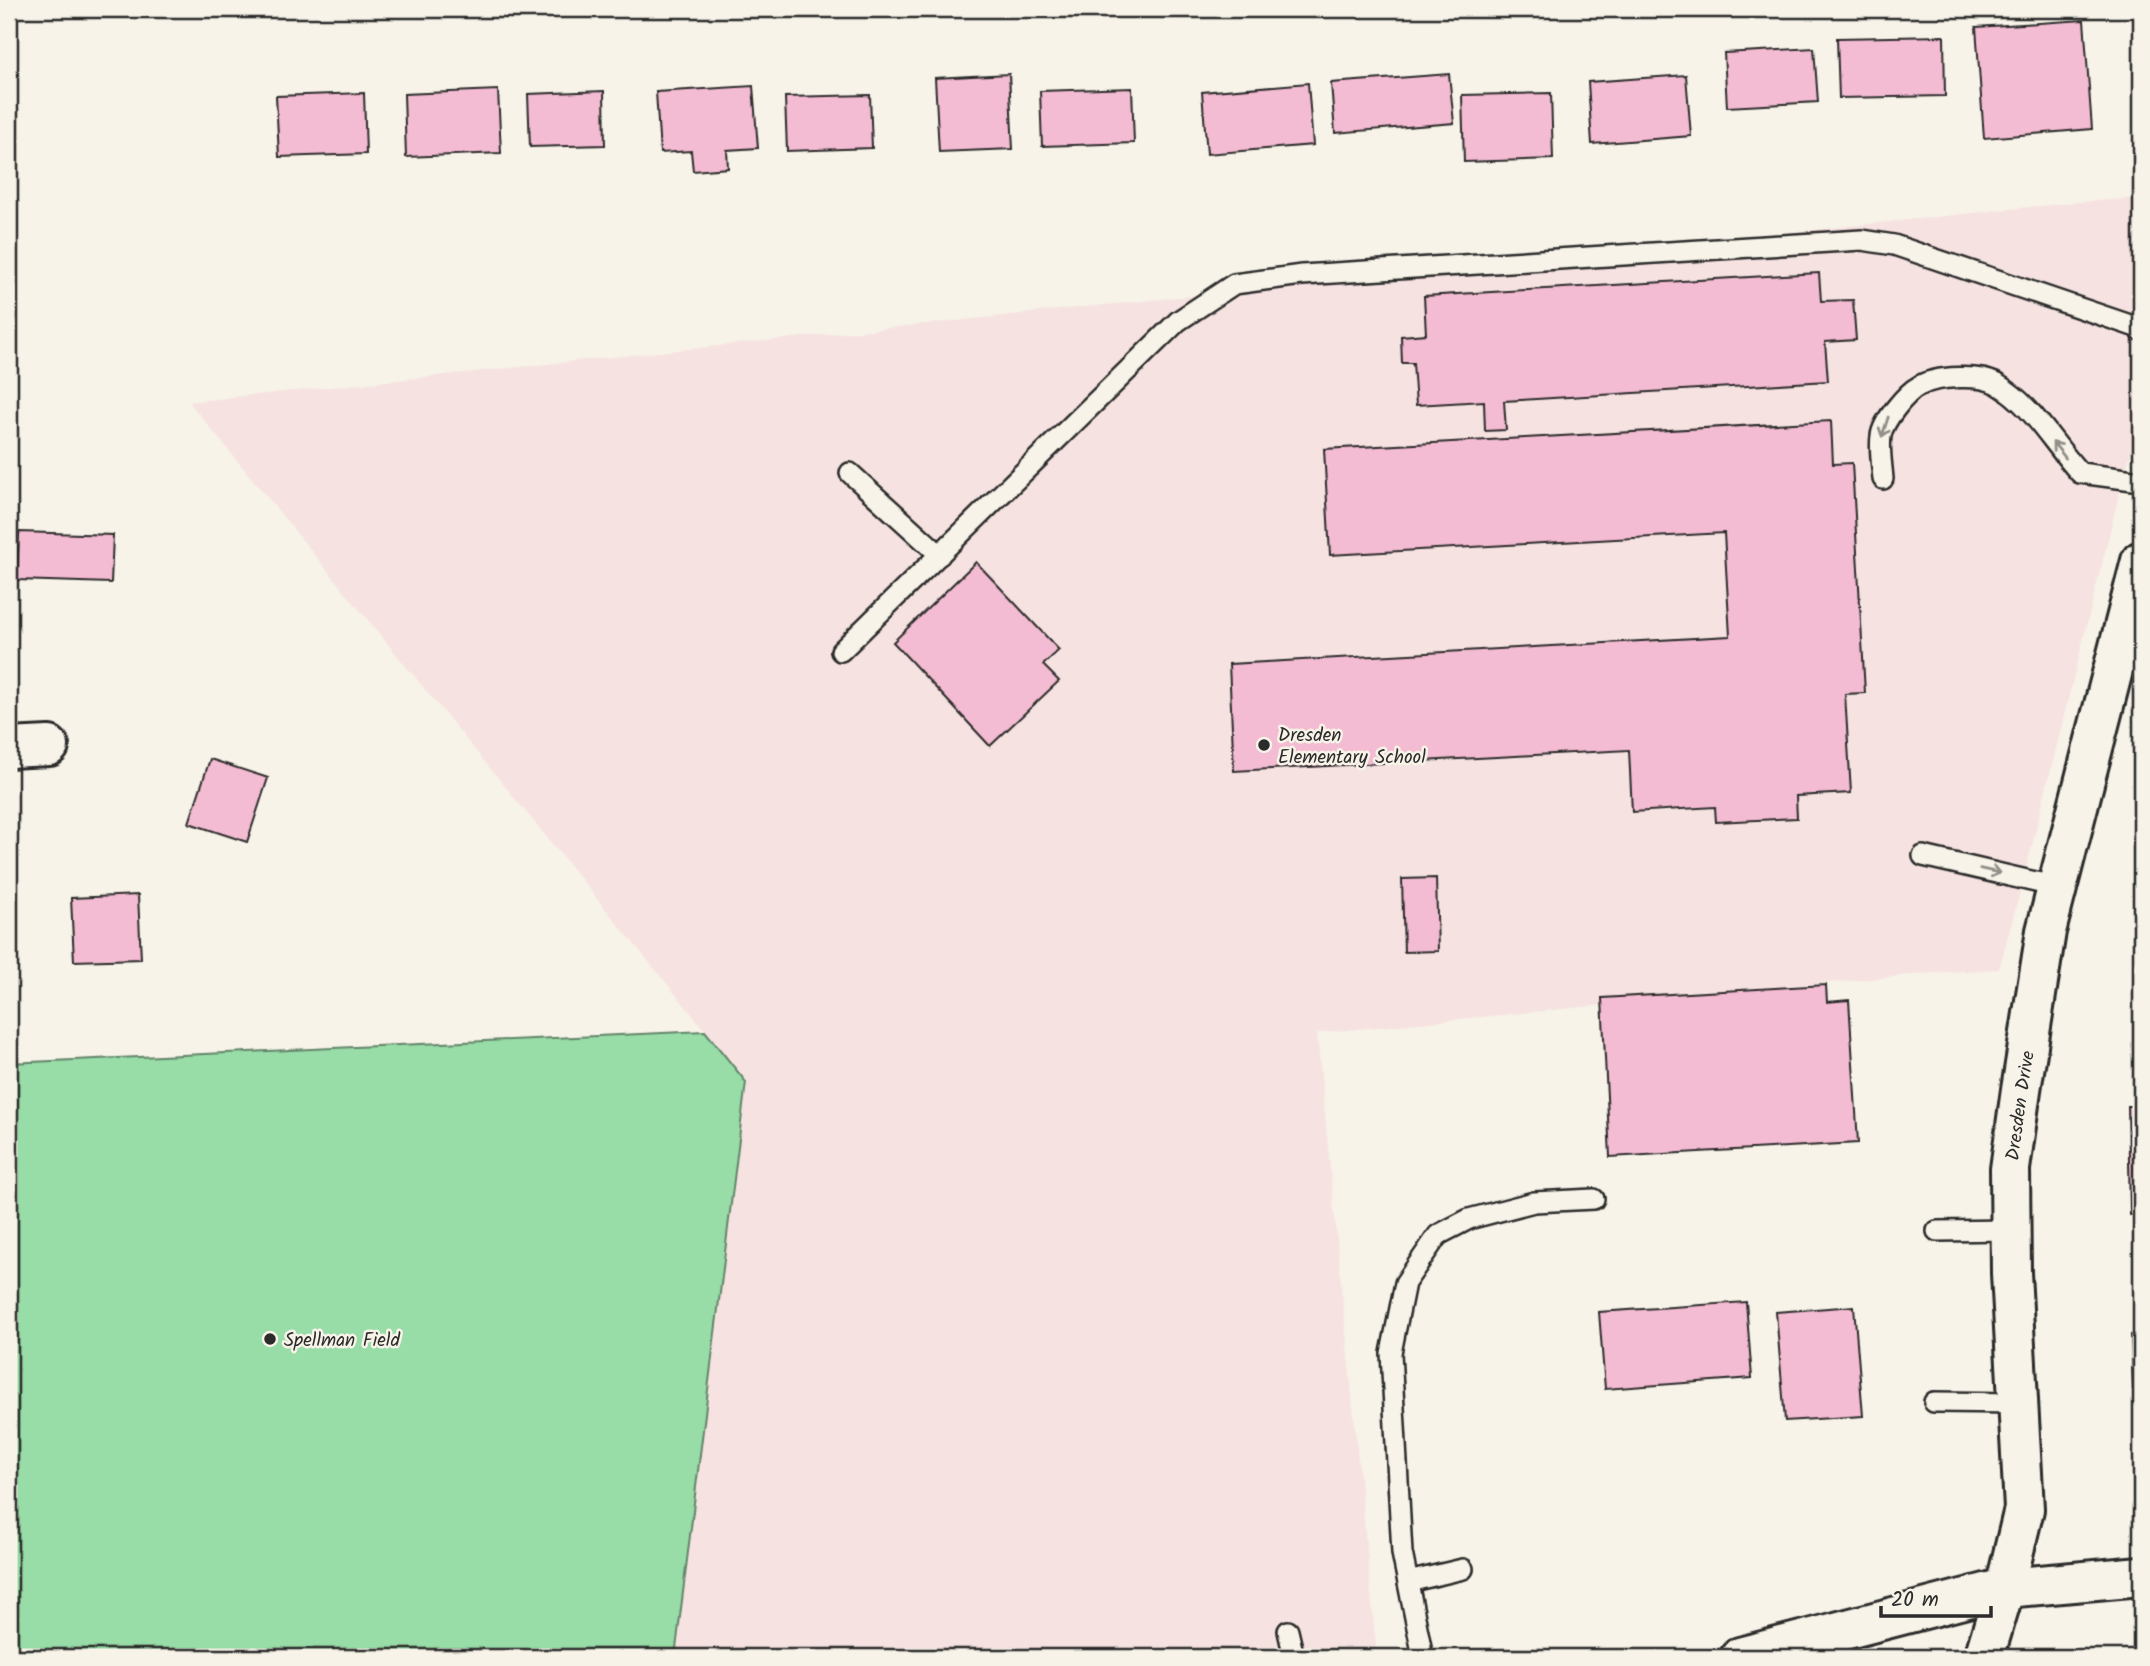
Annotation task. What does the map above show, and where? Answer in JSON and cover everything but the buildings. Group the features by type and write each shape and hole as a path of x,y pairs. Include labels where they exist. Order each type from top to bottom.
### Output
{"street":[{"name":"Dresden Drive","path":"1984,1657 2005,1588 2024,1509 2011,1230 2012,1156 2046,931 2141,561"},
{"path":"9,748 49,746"},
{"path":"1740,1657 2005,1588 2141,1576"}],"lane":[{"path":"841,651 1178,321 1234,284 1301,275 1862,240 1894,245 2136,327 2141,331"},
{"path":"1883,479 1881,436 1888,416 1919,386 1960,376 1995,382 2030,409 2057,448 2080,473 2141,481"},
{"path":"849,473 940,555"},
{"path":"1923,856 2057,887"},
{"path":"1423,1657 1402,1553 1391,1353 1405,1283 1438,1236 1469,1219 1534,1202 1594,1199"},
{"path":"1937,1231 2011,1230"},
{"path":"1934,1402 2019,1403"},
{"path":"1408,1582 1463,1569"},
{"path":"1287,1631 1294,1657"}],"shaded area":[{"name":"Dresden Elementary School","path":"2141,198 2141,418 2122,483 1999,969 1931,973 1317,1033 1377,1657 675,1657 747,1081 189,402 2078,202"}],"green space":[{"name":"Spellman Field","path":"705,1031 746,1082 675,1657 9,1657 9,1063"}],"place":[{"name":"Dresden Elementary School","path":"1264,745"},
{"name":"Spellman Field","path":"270,1339"}]}
